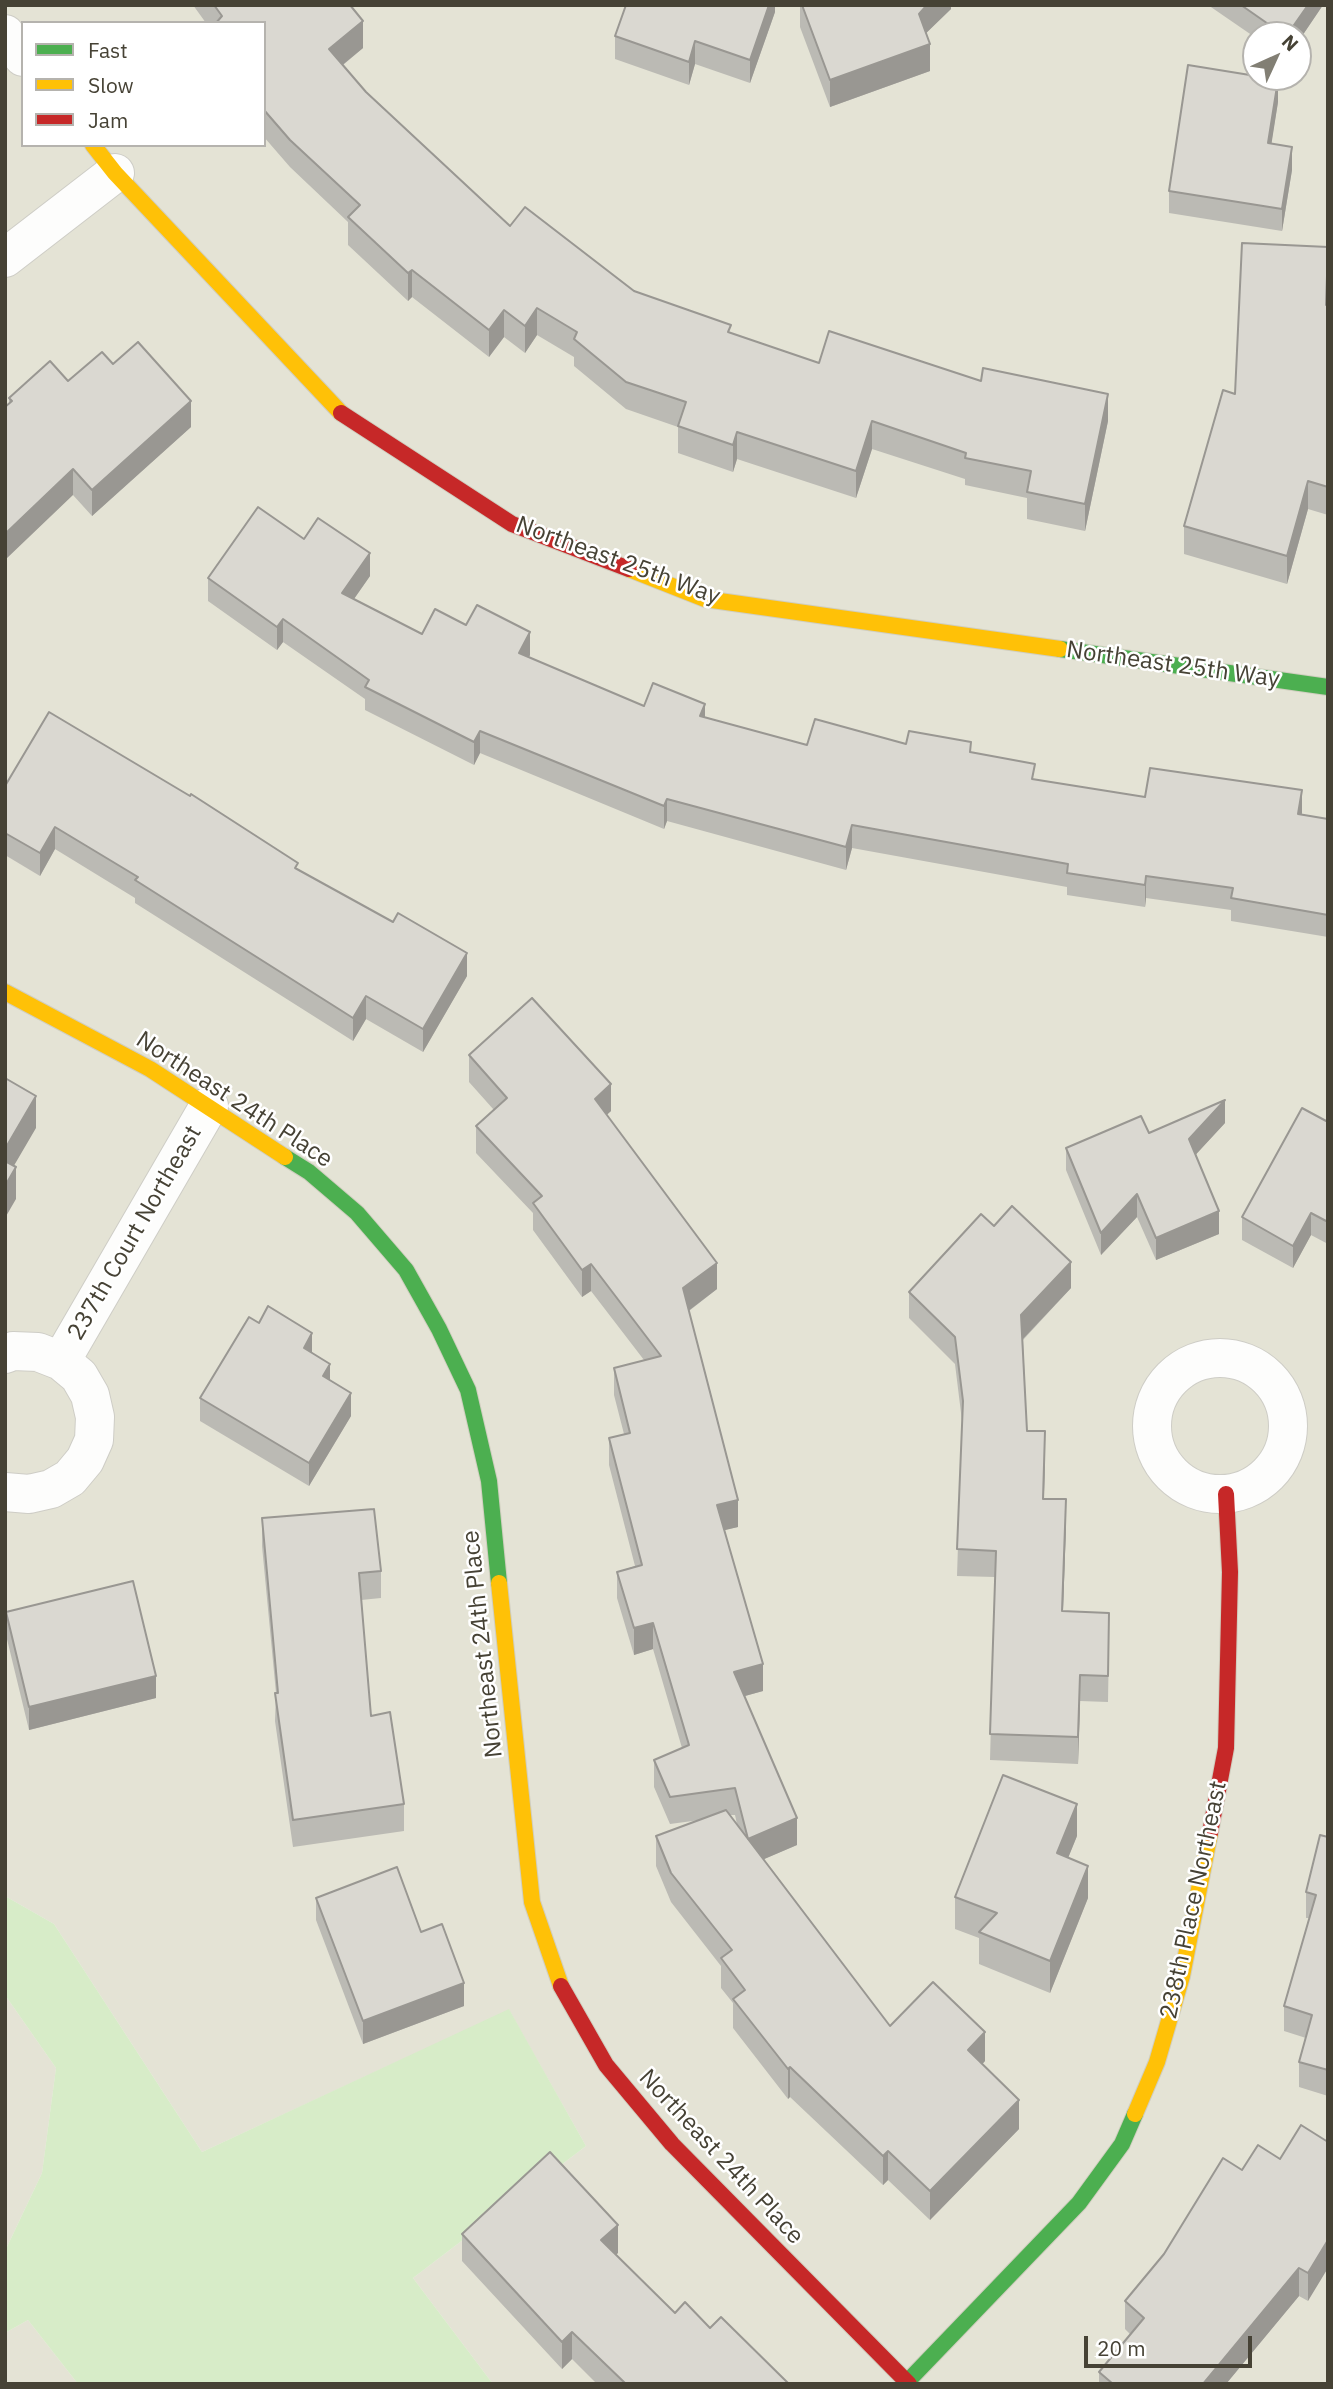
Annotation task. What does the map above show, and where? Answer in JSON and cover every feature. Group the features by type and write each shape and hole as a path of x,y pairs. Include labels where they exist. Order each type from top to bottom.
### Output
{"street":[{"path":"5,34 21,54"},
{"path":"5,258 104,159"},
{"name":"Northeast 25th Way","path":"104,159 338,411 512,524 705,599 1328,687"},
{"name":"Northeast 24th Place","path":"5,992 150,1069 309,1172 357,1213 406,1270 439,1329 468,1390 489,1481 532,1902 558,1980 606,2065 672,2144 908,2383"},
{"name":"237th Court Northeast","path":"61,1361 209,1106"},
{"name":"237th Court Northeast","path":"5,1353 38,1352 61,1361 79,1376 90,1395 95,1417 94,1440 85,1460 70,1478 51,1489 29,1494 5,1492"},
{"name":"238th Place Northeast","path":"908,2383 1079,2203 1122,2144 1157,2062 1182,1976 1226,1748 1230,1572 1226,1494"}],"shaded area":[{"path":"5,5 1328,5 1328,2384 493,2384 413,2278 586,2146 509,2010 202,2152 54,1924 5,1896"},
{"path":"5,1995 56,2068 42,2173 5,2251"},
{"path":"28,2320 78,2384 5,2384 5,2333"}],"green space":[{"path":"5,1896 54,1924 202,2152 509,2009 586,2146 413,2278 493,2384 78,2384 28,2320 5,2333 5,2251 42,2173 56,2068 5,1995"}],"building":[{"path":"214,5 350,5 363,21 329,49 366,92 510,226 525,207 634,291 731,325 728,332 819,363 829,331 981,381 983,368 1108,394 1085,504 1027,492 1031,471 965,458 966,453 872,421 856,471 737,432 733,445 678,426 686,402 626,382 574,339 577,332 537,308 525,326 504,310 489,330 412,270 408,273 348,217 360,205 290,140 266,112 266,21 218,21 222,16"},
{"path":"626,5 769,5 750,60 695,41 689,62 615,36"},
{"path":"802,5 927,5 919,14 930,44 830,80"},
{"path":"1241,5 1308,5 1297,21 1264,21"},
{"path":"1188,65 1242,74 1242,91 1276,91 1268,143 1292,147 1282,209 1169,191"},
{"path":"1242,243 1328,247 1328,487 1308,481 1287,556 1184,526 1223,390 1235,394"},
{"path":"138,342 191,401 92,490 73,469 5,534 5,407 12,401 9,398 50,361 68,381 102,352 113,364"},
{"path":"258,507 304,539 318,518 370,553 342,593 422,634 435,609 466,625 477,605 530,632 519,653 644,706 653,683 705,704 700,716 807,745 815,719 906,744 909,731 971,742 970,752 1035,764 1032,779 1145,797 1150,768 1302,790 1298,814 1328,819 1328,915 1231,898 1233,888 1146,876 1145,885 1067,873 1068,864 852,825 846,847 667,799 664,806 480,731 474,742 365,687 369,680 283,619 277,627 208,578"},
{"path":"49,712 190,796 191,794 298,863 295,868 393,922 398,913 467,953 423,1029 366,996 353,1018 135,880 138,877 55,827 40,853 5,833 5,786"},
{"path":"532,998 611,1084 595,1099 717,1263 683,1288 738,1500 717,1505 763,1664 734,1672 797,1818 748,1839 735,1788 670,1797 654,1760 689,1745 653,1623 634,1628 617,1572 642,1565 609,1438 630,1433 614,1368 661,1356 591,1264 582,1270 533,1203 542,1196 476,1126 507,1098 469,1055"},
{"path":"5,1078 36,1096 5,1149"},
{"path":"1225,1100 1189,1139 1219,1211 1156,1238 1137,1194 1101,1233 1066,1148 1141,1116 1149,1133"},
{"path":"1302,1108 1328,1122 1328,1222 1311,1213 1293,1246 1242,1217"},
{"path":"5,1161 16,1167 5,1186"},
{"path":"1012,1206 1071,1262 1021,1315 1027,1431 1045,1431 1043,1499 1066,1499 1062,1611 1109,1613 1108,1676 1080,1675 1078,1737 990,1734 996,1551 957,1549 963,1401 955,1337 909,1292 981,1214 994,1226"},
{"path":"268,1306 312,1333 304,1348 330,1364 323,1376 351,1393 309,1463 200,1398 249,1317 259,1323"},
{"path":"374,1509 381,1571 359,1573 371,1716 390,1712 404,1804 293,1820 275,1693 278,1693 262,1518"},
{"path":"133,1581 156,1676 29,1707 6,1612"},
{"path":"1003,1775 1077,1804 1057,1853 1088,1866 1050,1961 979,1932 997,1913 955,1897"},
{"path":"726,1810 890,2026 933,1982 985,2032 968,2050 1019,2100 930,2191 888,2151 883,2156 790,2067 788,2069 733,1999 745,1990 721,1958 732,1950 671,1873 656,1836"},
{"path":"1320,1835 1328,1837 1328,2070 1299,2062 1312,2015 1284,2006 1316,1895 1306,1892"},
{"path":"397,1867 421,1932 442,1924 464,1983 363,2021 316,1898"},
{"path":"1301,2125 1328,2142 1328,2240 1308,2273 1299,2268 1203,2384 1113,2384 1099,2372 1144,2318 1125,2301 1164,2254 1223,2158 1242,2170 1258,2145 1280,2159"},
{"path":"550,2152 618,2225 601,2240 675,2313 685,2302 710,2328 721,2317 789,2384 626,2384 572,2332 562,2342 462,2234"}],"traffic: fast":[{"path":"1060,649 1328,687"},
{"path":"285,1157 309,1172 357,1213 406,1270 439,1329 468,1390 489,1481 499,1583"},
{"path":"907,2382 1079,2203 1122,2144 1135,2114"}],"traffic: slow":[{"path":"95,147 115,173 341,413"},
{"path":"629,569 705,599 1060,649"},
{"path":"5,992 150,1069 285,1157"},
{"path":"499,1583 532,1902 561,1986"},
{"path":"1135,2114 1157,2062 1182,1976 1210,1833"}],"traffic: jam":[{"path":"341,413 512,524 629,569"},
{"path":"1210,1833 1226,1748 1230,1572 1226,1494"},
{"path":"561,1986 606,2065 672,2144 909,2384"}]}
